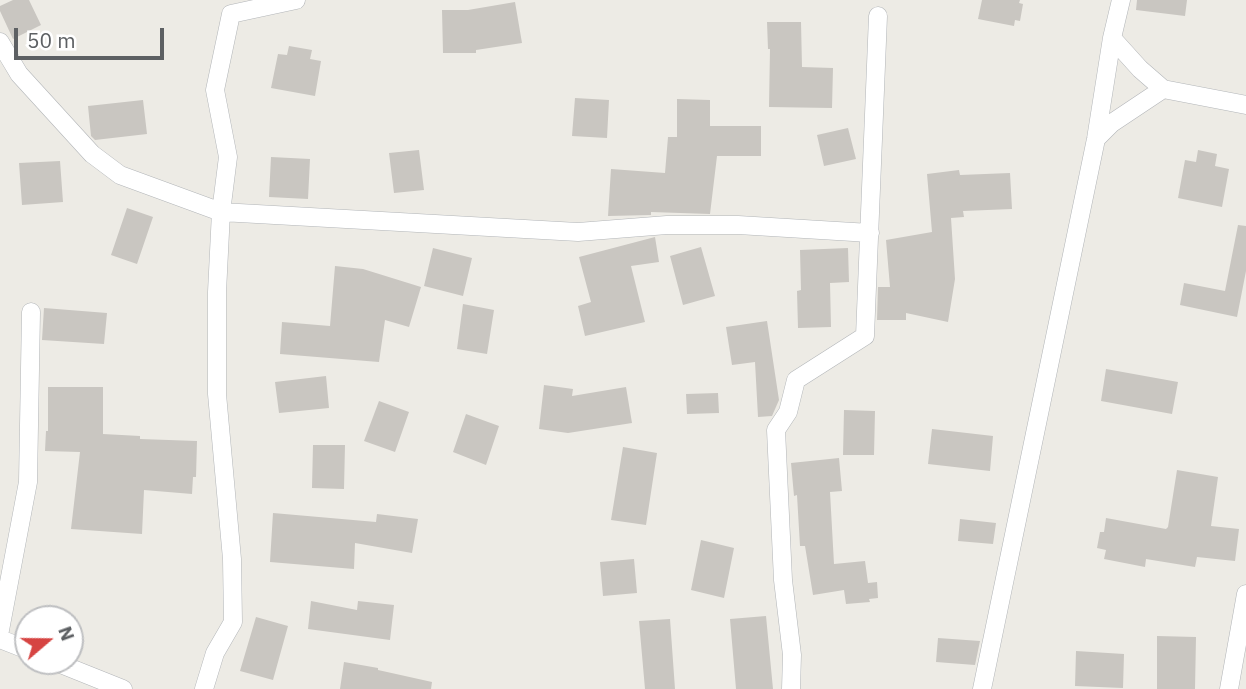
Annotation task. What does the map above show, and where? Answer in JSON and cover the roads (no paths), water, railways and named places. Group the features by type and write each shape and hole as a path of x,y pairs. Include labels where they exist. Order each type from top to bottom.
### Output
{"street":[{"path":"204,689 215,653 233,621 232,559 217,394 220,212 228,157 215,90 231,14 296,0"},
{"path":"982,689 1096,139 1112,38 1121,0"},
{"path":"791,689 792,655 783,580 776,429 788,412 796,380 865,336 878,16"},
{"path":"1112,38 1163,89 1246,105"},
{"path":"0,42 19,74 92,154 120,175 220,212 578,232 667,225 738,225 870,233"},
{"path":"1096,139 1112,123 1163,89"},
{"path":"0,630 27,482 31,312"},
{"path":"1229,689 1246,594"},
{"path":"84,674 122,689"}]}
